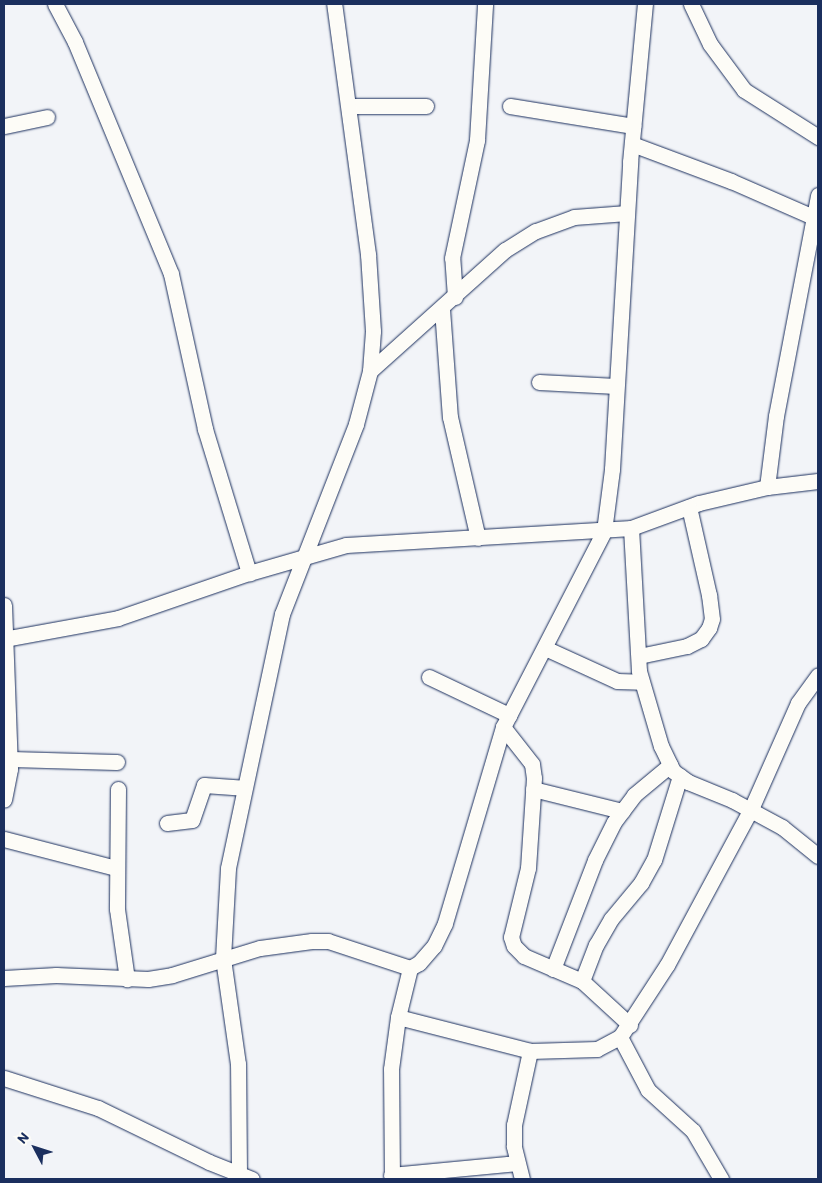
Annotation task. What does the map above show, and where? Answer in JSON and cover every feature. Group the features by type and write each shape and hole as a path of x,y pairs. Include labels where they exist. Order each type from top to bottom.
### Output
{"street":[{"path":"55,4 75,42 171,274 205,429 249,573"},
{"path":"4,1078 98,1108 208,1162 245,1176 238,1064 223,958 228,868 243,788 282,614 307,555 356,424 370,371 373,331 368,254 334,4"},
{"path":"455,297 452,258 477,140 485,4"},
{"path":"517,1163 391,1177 391,1069 398,1017 410,968 419,963 434,946 445,923 506,721 604,531 612,469 632,144 646,4"},
{"path":"691,4 710,44 744,90 818,137"},
{"path":"348,106 426,106"},
{"path":"510,106 634,126"},
{"path":"4,126 47,117"},
{"path":"632,144 816,217"},
{"path":"767,486 776,416 816,217 818,195"},
{"path":"370,371 442,309 506,250 536,231 574,217 627,213"},
{"path":"442,309 450,417 478,538"},
{"path":"539,382 616,386"},
{"path":"5,639 118,618 307,555 372,542 478,538 631,528 689,507 767,486 818,481"},
{"path":"639,656 687,646 701,639 709,628 712,619 709,594 689,507"},
{"path":"631,528 641,682 661,746 675,770 782,827 818,856"},
{"path":"4,605 10,759 4,799"},
{"path":"544,648 617,681 641,682"},
{"path":"398,1017 530,1051 597,1049 625,1031 751,809 798,703 818,675"},
{"path":"429,677 506,721 532,764 533,789 528,868 511,937 514,946 524,956 582,981 625,1031 648,1090 692,1131 721,1179"},
{"path":"10,759 117,762"},
{"path":"553,970 595,860 622,811 634,795 675,770"},
{"path":"582,981 596,945 611,919 642,883 654,860 675,770"},
{"path":"167,823 192,820 204,785 243,788"},
{"path":"118,789 117,909 126,979"},
{"path":"533,789 622,811"},
{"path":"4,839 116,868"},
{"path":"4,978 56,975 126,979 172,975 223,958 276,944 328,941 410,968"},
{"path":"522,1179 517,1163 514,1125 530,1051"}]}
